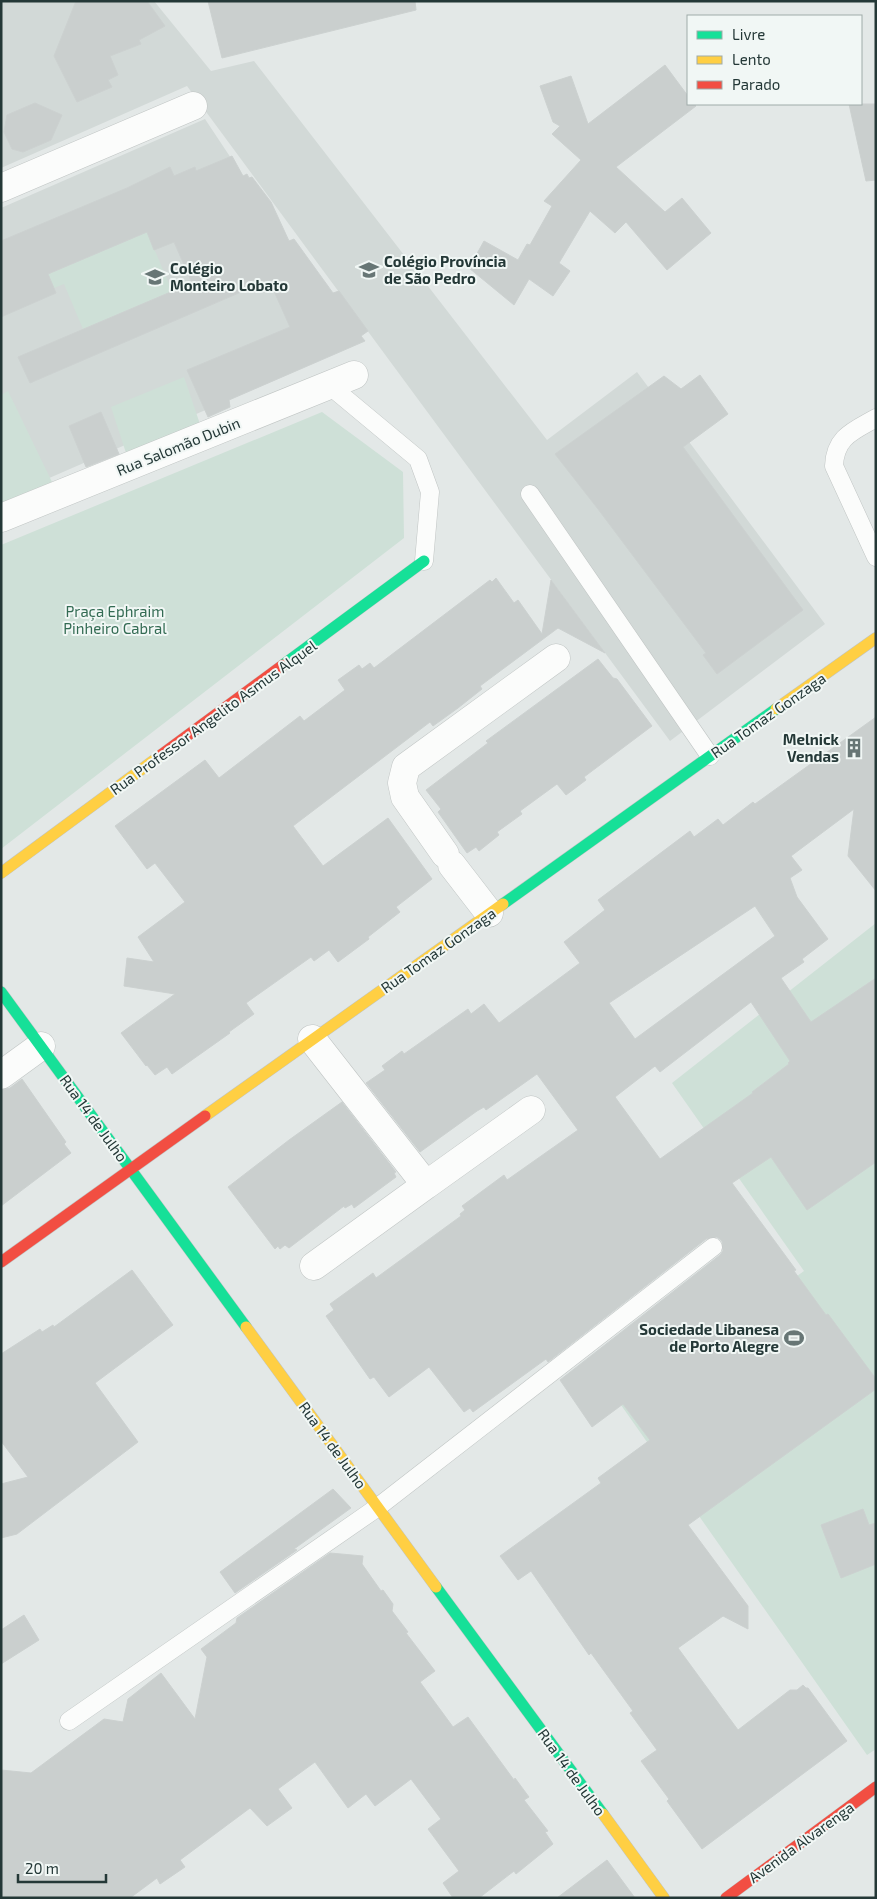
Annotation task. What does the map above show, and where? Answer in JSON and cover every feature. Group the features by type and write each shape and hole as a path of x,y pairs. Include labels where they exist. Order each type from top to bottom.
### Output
{"street":[{"path":"1,188 193,106"},
{"name":"Rua Salomão Dubin","path":"1,518 354,375"},
{"name":"Rua Professor Angelito Asmus Alquel","path":"1,873 424,561"},
{"name":"Rua Tomaz Gonzaga","path":"1,1262 876,638"},
{"path":"489,913 405,797 402,783 406,767 556,658"},
{"name":"Rua 14 de Julho","path":"1,992 664,1898"},
{"path":"312,1039 426,1184"},
{"path":"1,1074 41,1046"},
{"path":"314,1266 530,1110"},
{"name":"Avenida Alvarenga","path":"726,1898 876,1787"}],"lane":[{"path":"329,385 418,459 430,492 424,561"},
{"path":"876,418 846,436 834,453 834,466 876,557"},
{"path":"530,494 710,756"},
{"path":"70,1722 378,1507 713,1247"}],"shaded area":[{"name":"Colégio Província de São Pedro","path":"1,1 154,1 211,71 254,61 547,440 637,372 825,624 670,741 187,86 1,168"},
{"name":"Colégio Monteiro Lobato","path":"205,119 355,345 1,499 1,208"}],"green space":[{"path":"147,232 172,291 83,329 64,284 54,288 48,274"},
{"path":"184,377 201,427 126,453 111,407"},
{"path":"8,391 52,482 8,500 1,508 1,395"},
{"name":"Praça Ephraim Pinheiro Cabral","path":"322,412 403,472 404,538 1,849 1,545"},
{"name":"Sociedade Libanesa de Porto Alegre","path":"876,923 876,1749 867,1755 621,1405 804,1271 672,1083"}],"building":[{"path":"76,1 147,1 165,26 139,40 141,44 110,56 118,75 108,80 112,87 77,102 54,56"},
{"path":"208,1 415,1 416,10 222,58"},
{"path":"665,65 687,95 687,105 696,106 616,167 665,212 682,198 711,233 667,270 626,222 615,233 590,211 559,263 570,271 553,296 529,279 514,305 469,268 484,241 518,260 527,244 530,245 552,206 544,201 581,160 552,134 560,126 553,122 540,86 571,76 588,124"},
{"path":"35,103 62,115 51,140 23,152 12,149 4,132 7,115"},
{"path":"876,104 876,180 866,181 849,105"},
{"path":"232,156 243,176 247,174 249,178 252,177 271,202 289,241 294,239 333,293 339,291 368,331 361,336 365,341 229,400 230,407 208,417 187,370 290,327 269,280 30,383 18,357 192,283 174,242 154,250 147,232 48,274 56,293 1,317 1,241 127,188 170,167 174,176 195,167 196,171"},
{"path":"700,375 728,414 683,447 803,610 717,674 703,655 706,653 555,454 664,376 681,389"},
{"path":"101,412 119,454 86,467 69,426"},
{"path":"496,578 514,603 518,600 542,634 551,580 605,653 558,628 480,686 482,689 458,708 433,726 430,722 293,826 323,866 388,818 432,879 396,907 400,912 368,937 369,939 338,962 329,950 314,961 311,957 246,1003 254,1014 230,1033 172,1074 167,1067 155,1075 121,1033 175,994 124,986 127,958 154,962 138,937 185,902 155,863 147,869 115,826 205,760 219,778 300,716 304,721 345,690 338,680 359,665 362,669 370,663 374,668 490,580 492,582"},
{"path":"598,659 613,678 617,679 652,726 584,777 586,780 566,795 557,784 520,811 522,814 497,832 499,835 479,851 476,847 467,853 438,812 441,809 426,790 488,743 486,741"},
{"path":"876,717 876,891 848,856 854,809 791,856 802,870 790,878 797,897 828,939 802,959 804,962 781,978 811,1022 876,978 876,1162 807,1210 771,1157 732,1183 796,1270 794,1271 826,1315 828,1314 876,1379 876,1389 688,1525 748,1606 748,1629 723,1616 678,1648 738,1730 790,1690 797,1690 803,1685 808,1688 847,1741 702,1849 641,1761 657,1750 630,1713 633,1711 591,1653 589,1655 531,1571 518,1580 500,1556 601,1483 598,1478 650,1440 623,1404 592,1427 560,1380 720,1255 723,1251 722,1241 717,1237 706,1239 548,1362 546,1359 473,1412 470,1408 464,1412 429,1367 389,1397 374,1377 370,1379 326,1316 334,1310 330,1304 373,1273 376,1278 461,1216 460,1214 465,1210 462,1206 504,1175 507,1180 578,1130 537,1074 486,1110 484,1107 477,1111 420,1152 366,1083 385,1070 382,1066 402,1051 404,1054 468,1009 471,1014 484,1004 499,1023 580,963 564,942 605,910 598,900 690,831 694,837 718,819 723,825 753,802 755,804","holes":["755,906 775,936 635,1039 609,1003","751,1002 790,1061 789,1064 753,1093 660,1159 615,1097 655,1066 660,1072"]},
{"path":"22,1079 66,1142 64,1144 71,1153 1,1206 1,1090 10,1088"},
{"path":"342,1102 396,1172 394,1173 396,1177 354,1208 352,1204 345,1208 344,1206 289,1248 285,1245 280,1249 278,1246 275,1249 228,1187"},
{"path":"132,1270 173,1325 95,1383 138,1442 17,1534 1,1538 1,1484 28,1477 1,1441 1,1354 40,1329 42,1332 53,1325 54,1327"},
{"path":"333,1489 351,1508 294,1549 297,1550 235,1593 220,1572"},
{"path":"863,1509 869,1525 876,1523 876,1564 841,1578 821,1525"},
{"path":"330,1553 363,1556 362,1564 381,1591 383,1590 393,1604 392,1611 435,1671 420,1682 453,1727 468,1717 514,1780 515,1778 529,1797 524,1800 548,1831 545,1832 553,1844 516,1874 514,1871 479,1898 453,1898 443,1883 459,1871 428,1829 441,1819 411,1779 375,1806 366,1794 348,1808 315,1762 278,1789 292,1808 267,1826 250,1808 180,1860 185,1867 160,1884 157,1878 130,1898 1,1898 1,1770 31,1773 104,1719 123,1722 128,1699 161,1673 195,1719 207,1657 201,1649 236,1623 237,1618"},
{"path":"24,1615 39,1640 1,1664 1,1630"},
{"path":"607,1860 635,1898 557,1898"}],"traffic: fast":[{"path":"283,665 424,561"},
{"path":"503,904 776,709"},
{"path":"1,992 246,1327"},
{"path":"436,1587 603,1814"}],"traffic: slow":[{"path":"776,709 876,638"},
{"path":"1,873 161,755"},
{"path":"205,1116 503,904"},
{"path":"246,1327 436,1587"},
{"path":"603,1814 664,1898"}],"traffic: jam":[{"path":"161,755 283,665"},
{"path":"1,1262 205,1116"},
{"path":"726,1898 876,1787"}],"place":[{"name":"Colégio Província de São Pedro","path":"369,270"},
{"name":"Colégio Monteiro Lobato","path":"155,277"},
{"name":"Melnick Vendas","path":"854,748"},
{"name":"Sociedade Libanesa de Porto Alegre","path":"794,1338"}]}
